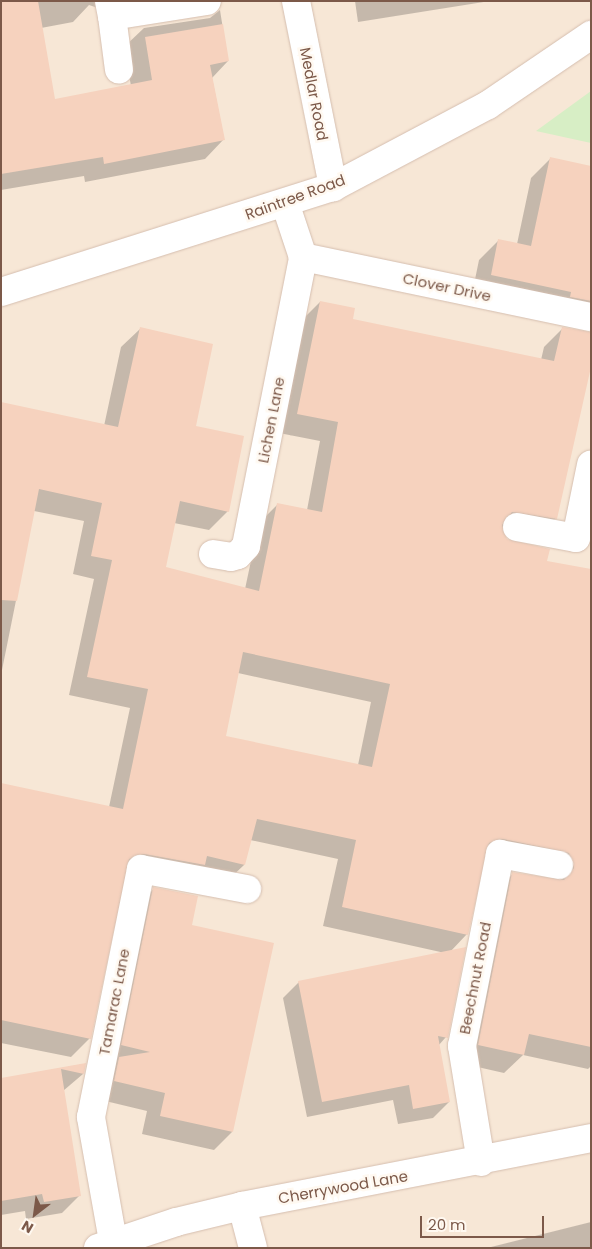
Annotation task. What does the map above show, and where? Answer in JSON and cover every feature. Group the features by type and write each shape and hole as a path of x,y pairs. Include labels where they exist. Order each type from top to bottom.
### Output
{"street":[{"path":"119,70 111,9 207,1"},
{"name":"Medlar Road","path":"296,1 332,187"},
{"name":"Raintree Road","path":"1,292 332,187 488,105 591,35"},
{"path":"284,203 303,257"},
{"name":"Clover Drive","path":"303,257 591,317"},
{"name":"Lichen Lane","path":"212,554 230,557 238,555 246,546 303,257"},
{"path":"517,527 576,538 591,465"},
{"name":"Beechnut Road","path":"480,1162 462,1046 500,854 559,865"},
{"name":"Tamarac Lane","path":"106,1245 91,1117 141,869 247,889"},
{"name":"Cherrywood Lane","path":"106,1245 242,1206 480,1162 591,1138"},
{"path":"242,1206 252,1248"}],"shaded area":[{"path":"1,1 591,1 591,1248 1,1248"}],"green space":[{"path":"591,91 591,143 536,131"}],"building":[{"path":"1,1 38,1 55,99 152,80 145,37 223,24 229,61 210,65 225,140 104,164 103,157 1,174"},
{"path":"550,157 591,166 591,301 570,297 571,292 491,275 498,239 531,246"},
{"path":"320,301 355,308 353,319 554,361 562,327 591,332 591,367 557,519 512,512 502,525 507,539 550,549 547,561 591,569 591,1047 529,1034 524,1055 478,1045 512,872 564,880 574,868 569,853 503,839 489,843 468,935 342,907 356,840 257,819 245,865 207,856 205,865 144,854 129,859 91,1039 1,1020 1,783 123,809 148,689 87,677 112,560 91,556 102,503 39,489 17,601 1,600 1,402 118,427 140,327 213,344 196,426 244,436 229,512 180,501 166,567 259,591 277,503 322,512 338,422 297,414","holes":["243,652 390,684 372,767 226,736"]},
{"path":"153,887 198,896 192,925 274,943 233,1132 160,1116 165,1093 114,1081 119,1057 150,1052 121,1045"},
{"path":"466,947 448,1038 438,1036 450,1102 413,1109 409,1085 322,1102 298,981"},
{"path":"86,1063 84,1074 61,1069 81,1196 44,1202 42,1194 1,1201 1,1078"}]}
